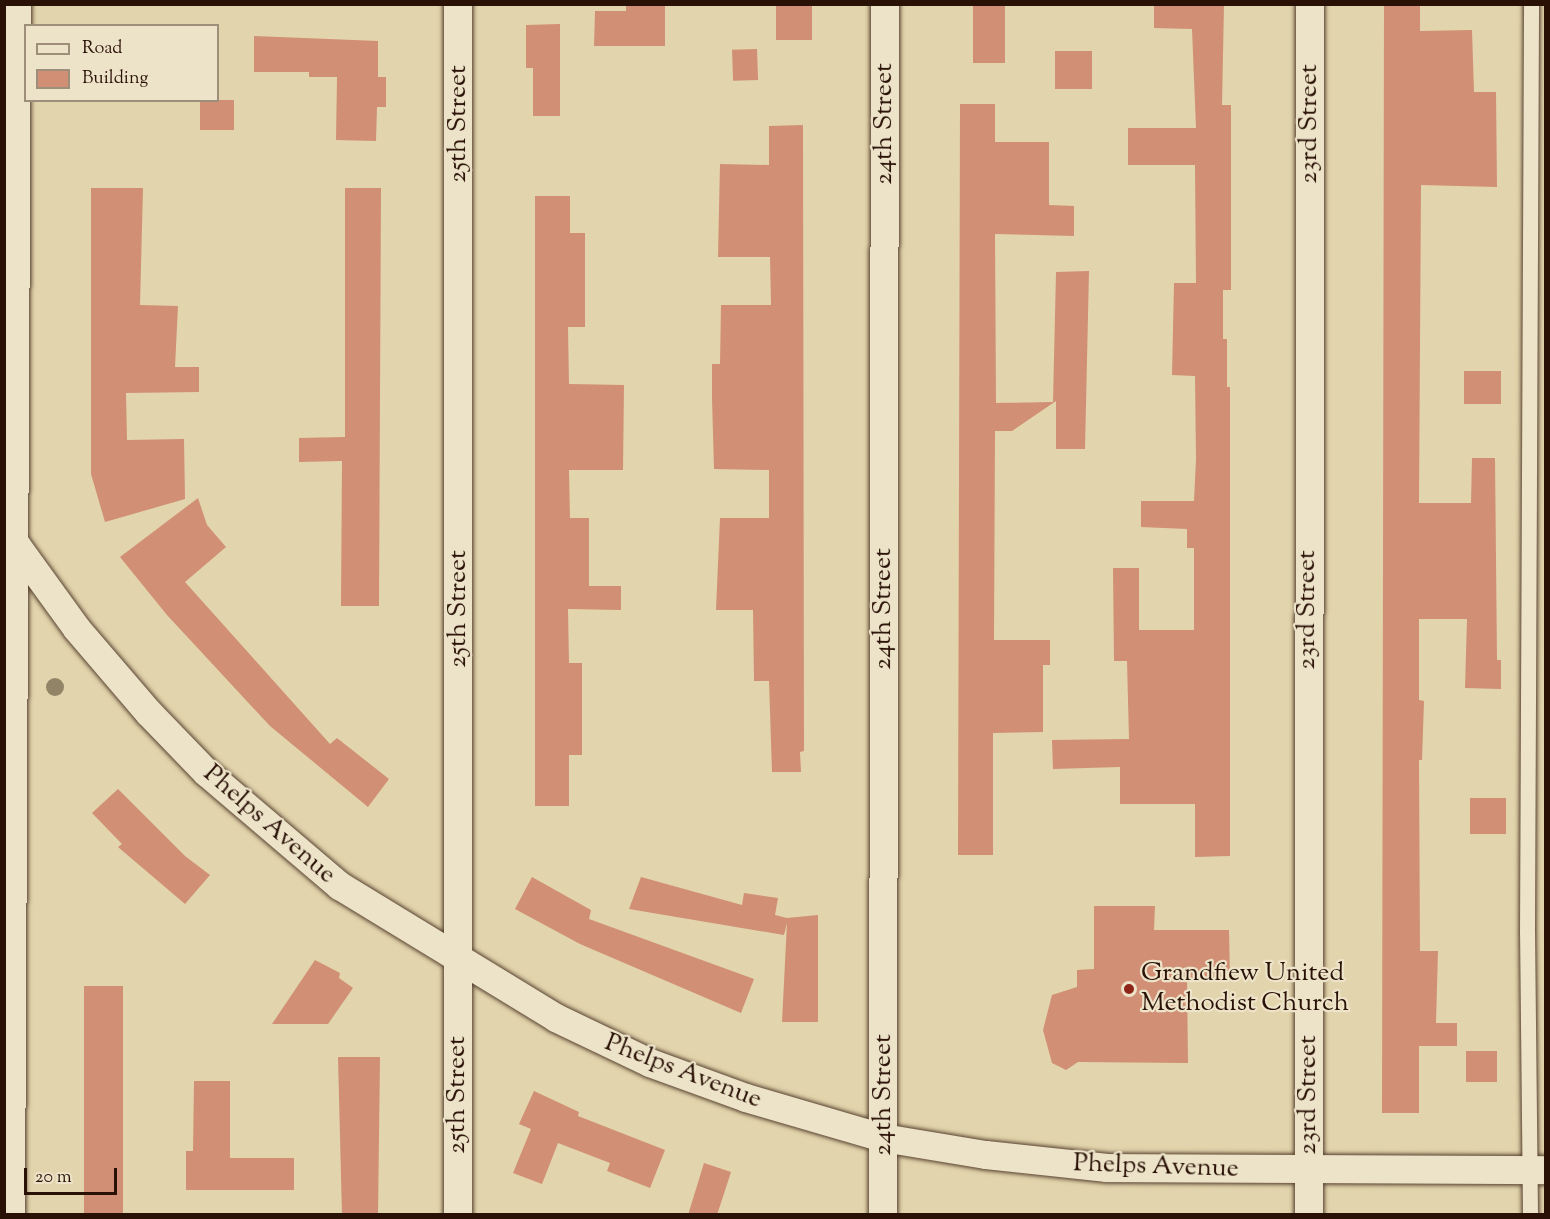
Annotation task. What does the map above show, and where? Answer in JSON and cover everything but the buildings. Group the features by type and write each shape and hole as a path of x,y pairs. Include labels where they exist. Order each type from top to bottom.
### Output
{"street":[{"path":"11,1215 11,546 16,4"},
{"name":"25th Street","path":"458,4 458,1215"},
{"name":"24th Street","path":"883,1215 885,4"},
{"name":"23rd Street","path":"1309,1215 1310,4"},
{"name":"Phelps Avenue","path":"11,546 149,714 207,773 340,886 556,1018 651,1063 746,1098 883,1138 986,1155 1107,1168 1309,1171 1538,1170"}],"lane":[{"path":"1530,1215 1538,1170 1527,909 1531,4"}],"place":[{"name":"Grandfiew United Methodist Church","path":"1129,989"}]}
